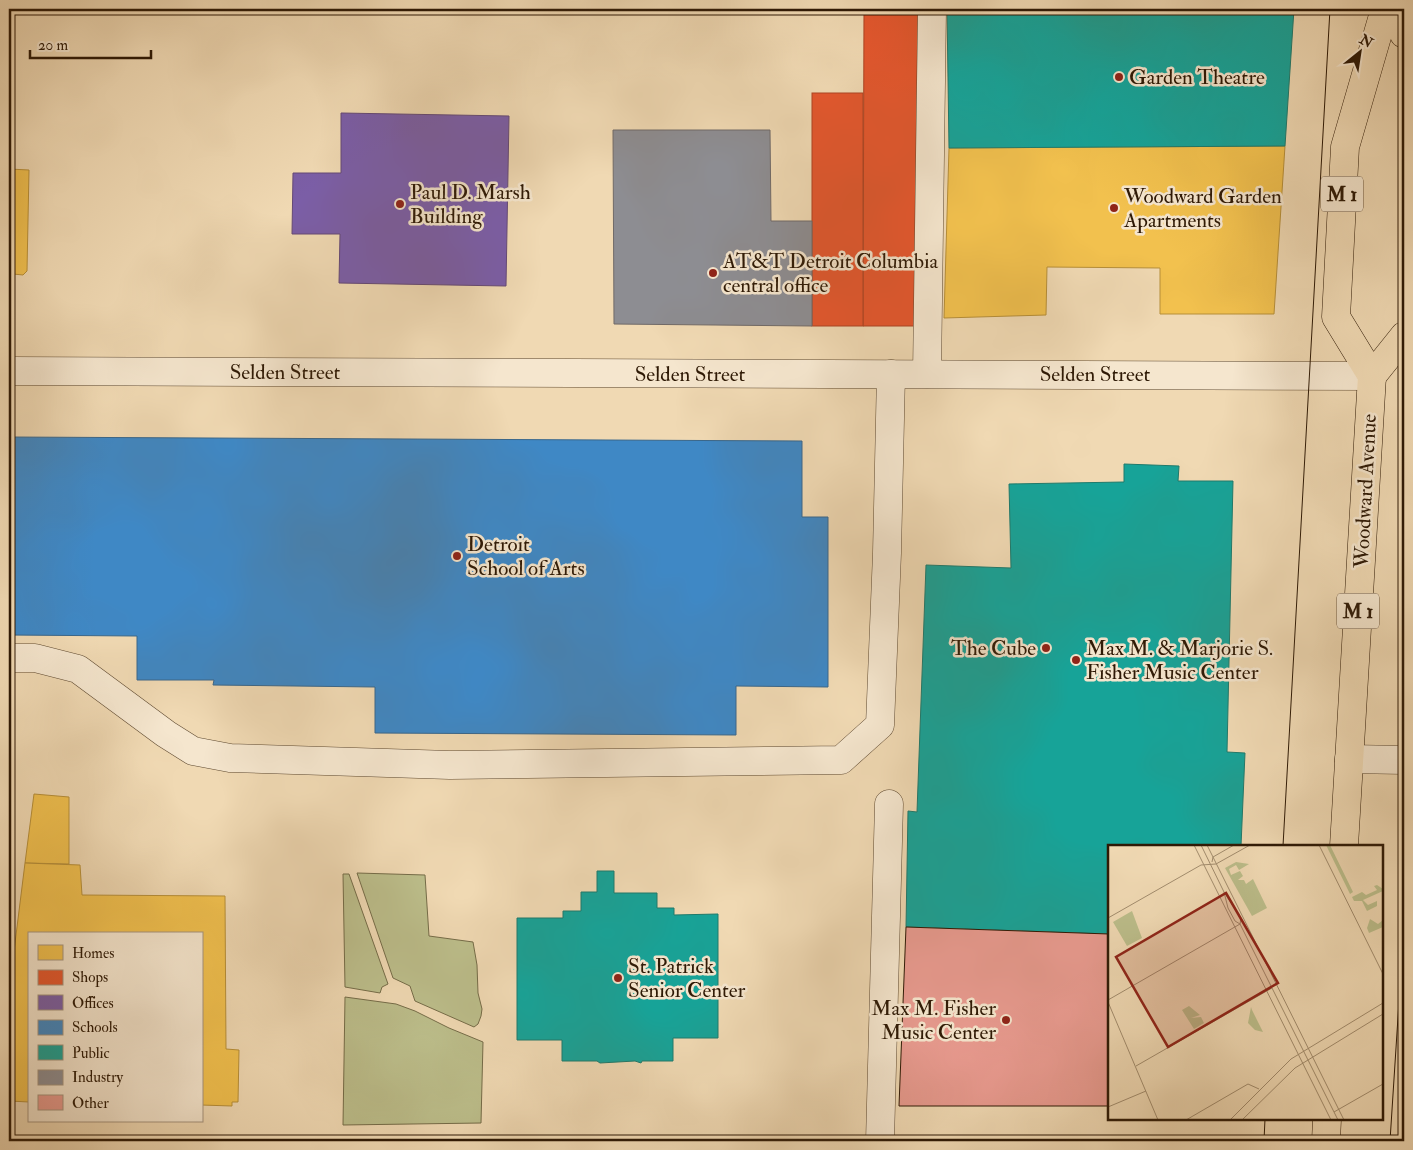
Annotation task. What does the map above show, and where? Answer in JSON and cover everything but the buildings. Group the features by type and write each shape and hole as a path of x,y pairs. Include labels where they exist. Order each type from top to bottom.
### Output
{"main road":[{"name":"M 1","path":"1372,376 1336,318 1345,147 1385,9"},
{"path":"1400,9 1404,34"},
{"path":"1372,376 1404,336"},
{"name":"Woodward Avenue","path":"1344,845 1372,376"},
{"path":"1326,1141 1327,1120"}],"street":[{"path":"928,374 932,9"},
{"name":"Selden Street","path":"9,371 1372,376"},
{"path":"9,658 34,658 78,669 166,734 193,751 230,758 450,765 841,760 880,725 887,553 891,374"},
{"path":"1349,759 1404,760"},
{"path":"880,1141 889,804"}],"green space":[{"path":"357,873 425,875 429,936 473,942 477,965 478,993 482,1009 478,1024 474,1027 415,1001 410,986 393,978"},
{"path":"343,874 349,874 388,984 382,987 380,993 345,987"},
{"path":"345,997 396,1004 483,1042 481,1123 343,1125"}],"tram line":[{"path":"1283,845 1330,9"},
{"path":"1390,1141 1404,924"},
{"path":"1264,1141 1265,1120"}],"place":[{"name":"Garden Theatre","path":"1119,77"},
{"name":"Paul D. Marsh Building","path":"400,204"},
{"name":"Woodward Garden Apartments","path":"1114,208"},
{"name":"AT&T Detroit Columbia central office","path":"713,273"},
{"name":"Detroit School of Arts","path":"457,556"},
{"name":"The Cube","path":"1046,648"},
{"name":"Max M. & Marjorie S. Fisher Music Center","path":"1076,660"},
{"name":"St. Patrick Senior Center","path":"618,978"},
{"name":"Max M. Fisher Music Center","path":"1006,1020"}]}
